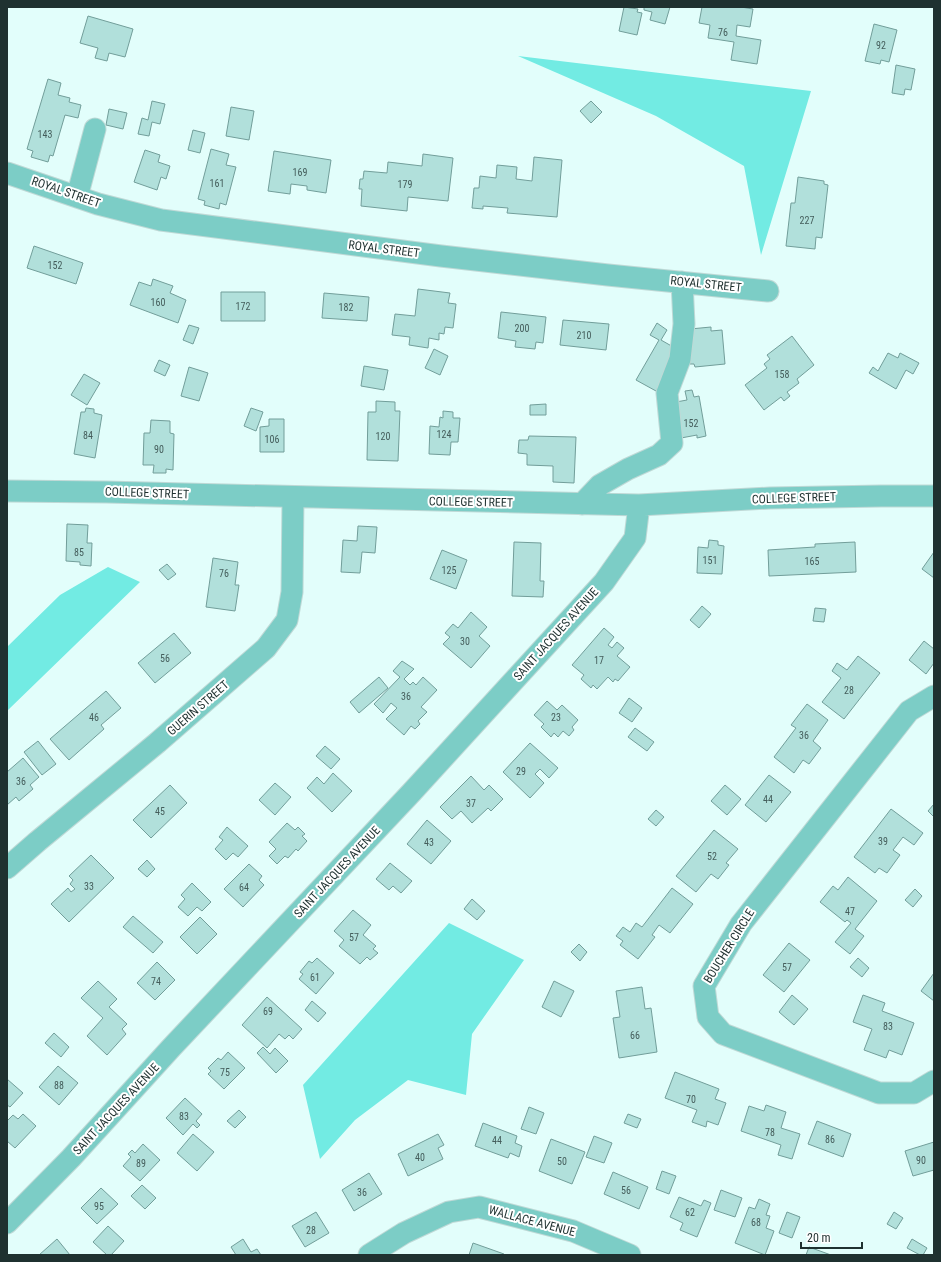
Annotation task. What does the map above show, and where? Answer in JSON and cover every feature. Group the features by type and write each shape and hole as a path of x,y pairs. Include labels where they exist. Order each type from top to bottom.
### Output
{"street":[{"path":"77,197 95,129"},
{"name":"ROYAL STREET","path":"7,173 98,204 161,220 441,256 768,290"},
{"path":"582,504 600,485 659,454 672,443 667,393 680,359 684,324 682,282"},
{"name":"COLLEGE STREET","path":"7,491 639,505 770,498 909,495 934,496"},
{"name":"GUERIN STREET","path":"7,868 158,743 266,648 287,620 292,592 293,497"},
{"name":"SAINT JACQUES AVENUE","path":"7,1223 71,1158 411,793 604,582 635,538 639,505"},
{"name":"BOUCHER CIRCLE","path":"934,696 909,711 899,723 741,924 704,986 708,1017 723,1034 879,1093 914,1093 934,1081"},
{"name":"WALLACE AVENUE","path":"369,1255 404,1233 449,1212 478,1207 573,1231 630,1255"}],"shaded area":[{"path":"518,56 811,91 761,255 744,166 656,116"},
{"path":"108,567 140,582 7,711 7,647 60,595"},
{"path":"449,923 524,960 472,1034 466,1095 408,1080 355,1120 320,1159 303,1085"}],"building":[{"path":"624,7 638,9 637,12 642,13 637,35 619,31"},
{"path":"644,7 670,7 665,24 650,20 652,12 644,10"},
{"path":"702,7 741,7 753,9 750,27 737,25 736,36 761,40 757,64 731,60 734,42 708,38 710,25 699,23"},
{"path":"88,16 133,29 125,57 109,53 107,61 95,58 98,48 80,43"},
{"path":"874,24 897,30 889,62 881,60 880,64 865,61"},
{"path":"896,65 915,69 911,90 905,89 904,95 892,93"},
{"path":"48,79 61,83 58,95 70,98 69,102 81,105 78,118 65,115 53,156 50,155 48,162 31,157 33,151 27,149"},
{"path":"152,101 165,104 160,124 152,122 149,136 138,134 142,118 148,120"},
{"path":"591,101 602,112 591,123 580,111"},
{"path":"231,107 254,111 249,140 226,136"},
{"path":"109,109 127,113 123,129 106,125"},
{"path":"193,130 205,133 200,153 188,150"},
{"path":"211,149 229,154 226,165 236,167 226,205 220,203 219,209 204,205 205,201 198,199"},
{"path":"145,150 160,155 158,162 170,166 166,179 161,177 157,190 134,182"},
{"path":"274,151 331,160 326,193 307,190 307,186 291,184 290,194 268,191"},
{"path":"423,154 453,158 448,201 408,197 407,211 361,206 362,189 359,189 360,179 363,179 364,171 387,173 388,162 422,166"},
{"path":"534,157 562,160 557,217 507,213 508,208 483,206 483,209 472,208 474,188 479,188 480,176 496,178 497,165 517,167 516,179 532,181"},
{"path":"798,177 824,181 824,184 828,185 822,238 816,237 815,249 786,246 791,203 795,203"},
{"path":"34,246 83,263 76,284 27,268"},
{"path":"153,279 173,286 170,293 186,300 178,323 130,305 139,282 151,286"},
{"path":"418,289 450,293 448,303 456,304 453,328 445,327 444,334 439,333 439,340 429,338 428,348 409,345 410,337 392,335 395,314 415,316"},
{"path":"221,292 265,292 265,321 221,321"},
{"path":"324,293 369,297 367,321 322,318"},
{"path":"501,312 546,317 543,343 536,342 535,349 515,347 516,341 498,338"},
{"path":"563,320 609,324 606,350 560,345"},
{"path":"657,323 667,330 661,340 675,348 673,361 656,391 636,380 659,340 650,335"},
{"path":"189,325 199,328 193,344 183,340"},
{"path":"711,327 711,331 722,330 725,364 695,367 694,364 690,364 687,334 690,329"},
{"path":"792,336 814,365 797,379 799,383 787,392 790,396 784,401 781,397 764,410 745,385 767,368 764,364 770,359 767,355"},
{"path":"434,349 448,356 440,375 425,368"},
{"path":"888,353 898,358 900,353 919,363 913,374 906,370 896,389 869,373 873,367 878,371"},
{"path":"159,360 170,365 165,376 154,371"},
{"path":"364,366 388,370 384,390 361,386"},
{"path":"189,367 208,373 199,401 181,396"},
{"path":"84,374 100,383 87,405 71,395"},
{"path":"692,390 694,397 699,396 706,436 697,438 697,435 681,438 676,402 687,400 685,391"},
{"path":"376,401 395,402 395,411 400,411 398,461 367,460 368,412 376,412"},
{"path":"546,404 546,415 530,415 530,405"},
{"path":"86,408 94,409 94,413 102,415 95,458 74,454 81,412 85,412"},
{"path":"251,408 263,412 256,431 244,426"},
{"path":"443,411 453,412 453,418 460,418 458,442 451,442 450,455 429,454 430,426 439,427 440,417 443,418"},
{"path":"269,419 284,419 284,452 260,452 260,427 269,426"},
{"path":"151,420 170,421 170,433 174,434 173,470 166,469 166,473 153,473 154,465 143,465 144,433 150,433"},
{"path":"529,436 576,437 574,483 553,482 553,466 527,465 527,454 518,453 519,440 528,440"},
{"path":"67,524 88,525 87,543 92,543 91,566 80,565 80,562 66,561"},
{"path":"358,526 377,527 375,553 362,552 360,573 341,572 343,540 357,541"},
{"path":"709,540 718,541 718,545 724,546 722,574 697,573 698,547 708,548"},
{"path":"514,542 541,543 540,581 544,581 543,597 512,596"},
{"path":"855,542 856,572 769,576 768,550 815,547 815,544"},
{"path":"442,550 467,560 456,589 430,579"},
{"path":"934,552 934,578 922,569"},
{"path":"213,558 238,562 235,585 239,585 235,611 206,607"},
{"path":"167,564 176,574 168,580 159,570"},
{"path":"702,606 711,614 699,628 690,620"},
{"path":"815,608 826,609 824,622 813,621"},
{"path":"471,612 487,627 479,636 490,646 471,668 443,644 450,637 445,633 453,624 458,628"},
{"path":"604,628 614,637 608,645 612,648 617,642 624,648 617,656 630,667 618,681 615,679 613,682 608,677 597,689 593,685 591,688 581,679 584,675 572,665"},
{"path":"174,633 191,653 155,683 138,663"},
{"path":"924,641 934,649 934,663 926,674 909,660"},
{"path":"858,656 880,673 844,719 822,702 841,678 832,671 837,663 847,670"},
{"path":"402,661 414,669 404,679 410,685 413,682 416,685 423,677 437,690 421,707 427,712 418,721 420,724 415,729 411,726 404,735 386,719 397,708 391,703 383,713 374,704 400,677 393,671"},
{"path":"379,677 388,688 359,713 350,702"},
{"path":"106,691 121,708 101,725 104,729 69,760 50,739"},
{"path":"629,698 642,708 632,722 619,713"},
{"path":"547,701 557,710 562,705 578,720 572,727 574,730 569,736 563,731 558,737 554,733 551,737 541,727 544,724 534,715"},
{"path":"807,704 828,720 813,741 821,748 809,764 803,760 794,773 774,757 796,728 791,725"},
{"path":"635,728 654,742 647,751 628,737"},
{"path":"38,741 56,764 42,775 24,752"},
{"path":"530,743 558,768 549,778 540,769 535,774 544,783 530,798 503,772"},
{"path":"325,746 340,759 331,769 316,756"},
{"path":"23,758 39,777 30,785 33,789 19,801 16,797 7,805 7,772"},
{"path":"333,773 352,791 332,812 307,788 317,777 324,784"},
{"path":"769,775 791,792 766,822 745,805"},
{"path":"471,776 484,790 489,785 503,799 491,811 488,808 472,823 461,811 452,819 440,807"},
{"path":"275,783 291,797 275,815 259,800"},
{"path":"170,785 187,803 151,838 133,820"},
{"path":"725,785 741,799 727,815 711,801"},
{"path":"934,804 934,817 928,811"},
{"path":"891,809 923,833 914,845 903,837 893,850 900,855 887,873 879,868 875,873 854,857"},
{"path":"656,810 664,817 656,826 648,819"},
{"path":"427,820 451,841 431,864 407,844"},
{"path":"287,823 295,830 298,827 305,834 302,836 307,841 298,851 296,849 288,858 285,856 277,864 269,856 276,849 269,842"},
{"path":"227,827 248,846 238,857 233,853 226,860 215,849 223,840 219,837"},
{"path":"714,830 738,849 726,863 729,865 718,879 711,874 696,892 676,876"},
{"path":"91,855 114,878 69,922 51,904 68,888 71,892 75,889 70,884 73,880 69,876"},
{"path":"147,860 155,869 147,877 138,869"},
{"path":"390,863 412,881 401,893 393,886 389,890 376,879"},
{"path":"249,864 262,876 259,880 264,885 243,907 224,889"},
{"path":"848,877 877,901 855,929 864,936 850,954 835,942 851,923 847,920 845,922 820,902 833,886 838,890"},
{"path":"192,883 211,902 202,911 197,907 188,916 178,907 185,899 181,895"},
{"path":"672,888 693,904 670,933 659,925 652,935 655,937 638,959 620,945 623,941 616,936 623,927 630,932 636,923 642,927"},
{"path":"915,889 922,896 913,907 905,900"},
{"path":"472,899 485,911 477,920 464,909"},
{"path":"353,910 371,925 363,935 376,946 373,949 378,953 370,960 367,957 360,964 339,946 344,940 334,931"},
{"path":"133,916 163,942 153,953 123,927"},
{"path":"200,917 217,934 197,954 180,937"},
{"path":"789,943 810,960 784,992 763,975"},
{"path":"579,944 587,952 580,961 571,952"},
{"path":"317,958 334,973 316,994 299,979 303,974 300,972 309,961 312,963"},
{"path":"858,958 869,968 862,977 850,967"},
{"path":"157,962 175,980 155,1000 137,983"},
{"path":"934,973 934,1001 921,991"},
{"path":"98,981 117,999 109,1007 127,1024 122,1029 126,1034 107,1055 87,1036 103,1018 81,998"},
{"path":"554,981 574,991 561,1017 542,1007"},
{"path":"642,987 645,1009 651,1008 657,1052 619,1058 613,1018 620,1017 616,991"},
{"path":"792,995 808,1009 794,1025 779,1012"},
{"path":"863,995 885,1003 882,1011 914,1023 902,1055 889,1050 886,1058 864,1050 872,1029 853,1022"},
{"path":"267,997 302,1029 293,1039 289,1035 285,1039 279,1034 267,1048 242,1025"},
{"path":"312,1001 326,1013 318,1022 305,1010"},
{"path":"54,1033 69,1047 61,1057 45,1043"},
{"path":"263,1047 270,1054 275,1048 288,1061 276,1073 257,1053"},
{"path":"228,1052 245,1068 224,1089 208,1074 211,1071 208,1068 218,1058 221,1060"},
{"path":"58,1066 78,1083 59,1105 39,1087"},
{"path":"675,1072 719,1089 715,1099 726,1103 718,1125 707,1121 706,1127 692,1122 697,1110 665,1098"},
{"path":"7,1079 23,1093 10,1107 7,1105"},
{"path":"185,1098 202,1114 196,1121 200,1125 197,1128 193,1124 183,1135 166,1118"},
{"path":"766,1105 786,1112 781,1128 800,1134 792,1159 778,1155 781,1145 741,1131 749,1106 764,1111"},
{"path":"529,1107 544,1113 536,1134 521,1129"},
{"path":"239,1110 246,1117 235,1128 227,1121"},
{"path":"23,1114 36,1126 15,1148 7,1141 7,1121 13,1115 18,1119"},
{"path":"628,1114 641,1119 637,1128 624,1123"},
{"path":"817,1121 851,1134 843,1157 808,1144"},
{"path":"483,1123 517,1136 515,1143 522,1146 519,1157 510,1153 508,1158 475,1146"},
{"path":"193,1134 214,1152 197,1171 177,1153"},
{"path":"438,1134 444,1145 438,1148 443,1159 408,1176 398,1154"},
{"path":"594,1136 612,1143 604,1163 586,1157"},
{"path":"551,1139 585,1152 572,1184 539,1171"},
{"path":"934,1142 934,1170 913,1176 905,1151"},
{"path":"143,1144 160,1160 140,1181 123,1166 131,1157 128,1154 132,1150 135,1153"},
{"path":"662,1171 676,1176 669,1194 656,1189"},
{"path":"613,1172 648,1187 639,1209 604,1194"},
{"path":"369,1173 382,1194 354,1211 342,1190"},
{"path":"142,1185 156,1198 145,1209 131,1196"},
{"path":"101,1188 118,1204 97,1224 81,1208"},
{"path":"721,1190 742,1198 735,1217 714,1210"},
{"path":"679,1197 701,1206 704,1200 711,1203 697,1237 680,1230 683,1223 670,1217"},
{"path":"759,1199 770,1204 766,1215 770,1216 766,1228 774,1231 765,1255 735,1243 749,1207 755,1209"},
{"path":"316,1212 329,1233 305,1247 292,1226"},
{"path":"787,1212 800,1217 792,1238 779,1233"},
{"path":"894,1212 903,1218 896,1229 887,1224"},
{"path":"108,1226 124,1241 111,1255 107,1255 93,1242"},
{"path":"57,1239 70,1255 39,1255"},
{"path":"243,1239 251,1252 257,1249 261,1255 236,1255 231,1247"},
{"path":"912,1239 927,1248 923,1255 920,1255 907,1248"},
{"path":"473,1243 504,1254 504,1255 469,1255"},
{"path":"809,1247 831,1255 806,1255"}]}
